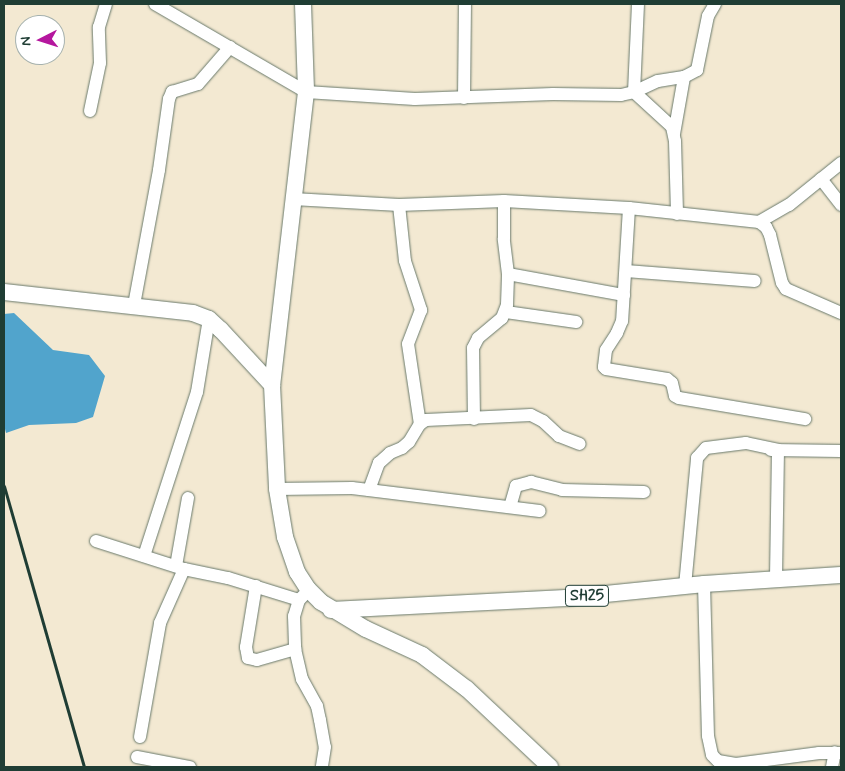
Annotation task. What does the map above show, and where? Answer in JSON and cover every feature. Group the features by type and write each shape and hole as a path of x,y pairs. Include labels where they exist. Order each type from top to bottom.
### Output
{"main road":[{"path":"303,4 306,92 272,385 277,489 285,537 304,595 422,655 467,689 550,767"},
{"path":"4,292 193,313 209,319 272,385"},
{"name":"SH25","path":"332,610 566,598 704,584 841,575"}],"street":[{"path":"90,111 100,63 99,27 106,4"},
{"path":"155,4 306,92 415,99 553,94 621,95 634,92 658,81 684,77 697,70 708,16 715,4"},
{"path":"464,98 465,4"},
{"path":"634,92 638,4"},
{"path":"134,305 169,99 172,92 198,84 230,48"},
{"path":"677,214 674,134 684,77"},
{"path":"634,92 667,121 674,134"},
{"path":"759,222 789,205 841,163"},
{"path":"821,179 841,205"},
{"path":"293,199 399,205 504,201 629,208 759,222 766,227 770,235 780,277 786,289 841,313"},
{"path":"474,419 473,348 478,338 502,318 506,312 508,274 504,239 504,201"},
{"path":"399,205 405,261 421,310 408,344 420,424"},
{"path":"629,208 621,327 604,357 606,369 668,379 672,383 675,396 679,398 805,419"},
{"path":"626,271 756,281"},
{"path":"508,274 624,295"},
{"path":"506,312 576,322"},
{"path":"144,556 196,392 209,319"},
{"path":"369,490 379,463 390,453 402,448 409,442 420,424 426,420 538,417 559,436 580,444"},
{"path":"685,586 697,458 706,448 746,443 778,450"},
{"path":"760,450 841,451"},
{"path":"776,580 778,450"},
{"path":"510,507 516,486 531,482 562,490 644,492"},
{"path":"277,489 352,488 540,510"},
{"path":"140,737 160,623 180,567 188,498"},
{"path":"96,540 180,567 195,569 256,586 304,595 294,616 294,649 302,679 317,706 325,747 322,767"},
{"path":"704,584 708,736 712,755 718,761 736,764 838,752 832,767"},
{"path":"256,586 246,647 248,658 257,660 294,649"},
{"path":"137,757 190,767"}],"water":[{"path":"14,313 53,350 89,355 105,376 93,417 76,423 29,425 6,433 4,425 4,314"}],"railway":[{"path":"4,486 84,767"}]}
